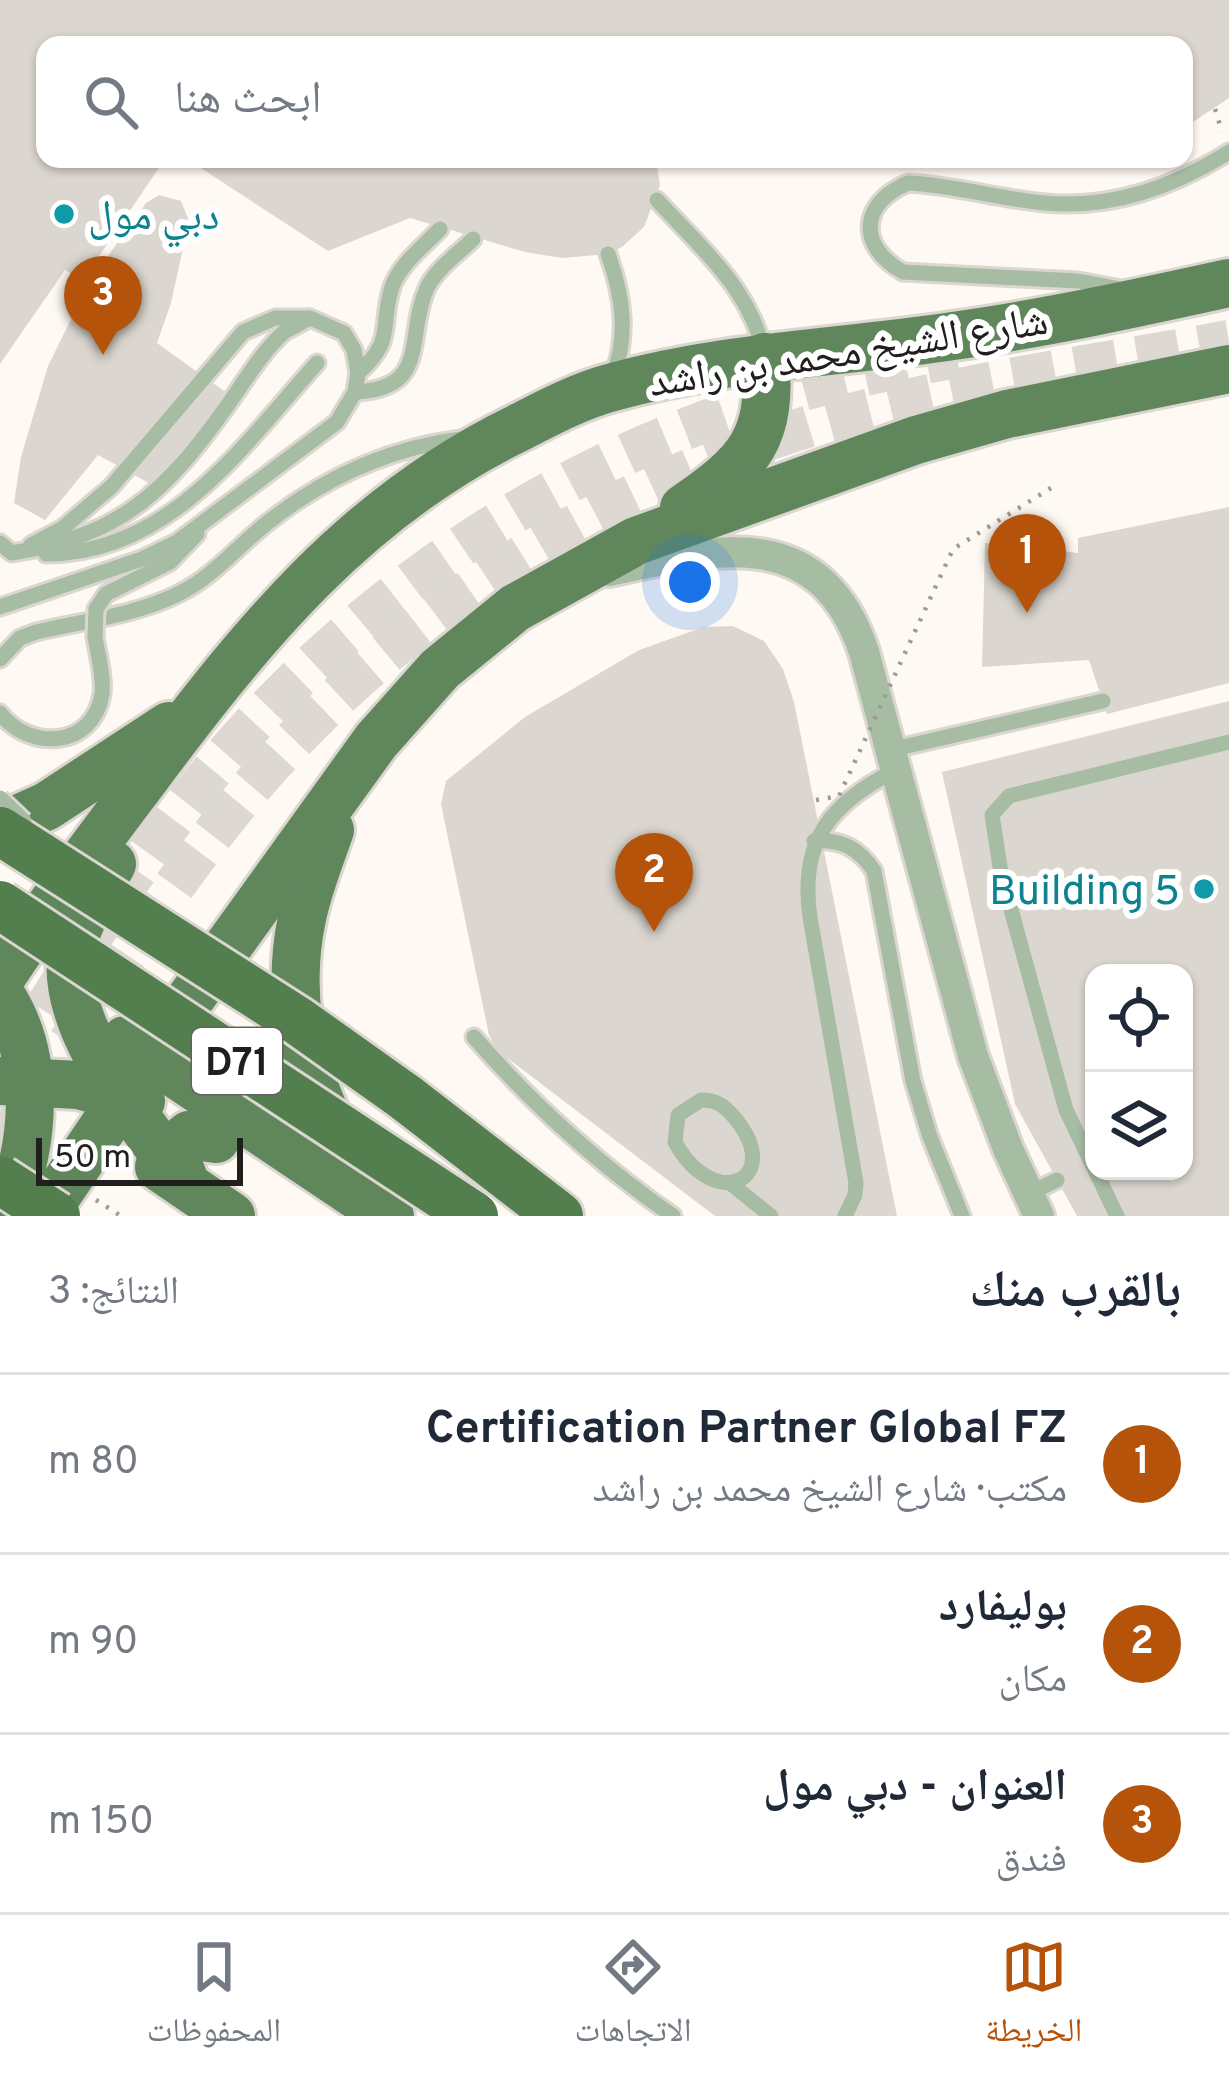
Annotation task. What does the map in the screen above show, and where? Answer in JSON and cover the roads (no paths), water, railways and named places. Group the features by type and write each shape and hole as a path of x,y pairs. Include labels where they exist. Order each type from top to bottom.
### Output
{"highway":[{"path":"12,830 368,1070 559,1216"},
{"name":"D71","path":"0,905 474,1216"},
{"path":"9,1111 56,1216"}],"main road":[{"name":"شارع الشيخ محمد بن راشد","path":"2,977 239,653 334,554 442,470 500,436 608,388 699,365 954,336 1229,283"},
{"path":"636,541 710,491 745,458 765,425 769,397 765,357"},
{"name":"شارع الشيخ محمد بن راشد","path":"43,1216 190,1000 396,716 440,669 515,608 636,541 961,426 1229,369"},
{"path":"12,830 198,707"},
{"path":"198,707 80,925 71,958 79,1008 90,1039 126,1094 172,1113 336,1216"},
{"path":"347,780 303,915 295,990 298,1026 320,1105 339,1146 389,1216"},
{"path":"80,925 98,956 125,980 190,1000"},
{"path":"2,977 79,1008 132,1011 190,1000"},
{"path":"2,977 19,1030 9,1111 20,1175 5,1216"},
{"name":"D71","path":"9,1111 126,1094 389,1216"},
{"name":"D71","path":"126,1094 186,1185 231,1216"},
{"path":"186,1185 176,1146 189,1135 216,1139"}],"street":[{"path":"557,582 719,549 776,556 825,584 855,627 973,1056 1033,1205"}],"lane":[{"path":"1159,298 1078,280 903,272 885,262 874,245 870,226 876,206 890,191 908,183 1044,203 1083,204 1160,189 1229,152"},
{"path":"657,200 742,295 765,357"},
{"path":"358,373 380,350 399,272 440,229"},
{"path":"355,392 391,384 409,366 426,291 473,239"},
{"path":"608,254 621,293 623,327 608,388"},
{"path":"0,610 142,559 200,527 337,422 355,392 358,373 354,350 344,332 310,318 275,318 243,332 88,508 46,539 4,550"},
{"path":"4,550 80,538 132,511 170,478 272,343 310,318"},
{"path":"4,550 70,554 101,549 167,518 226,464 317,363"},
{"path":"0,659 20,638 36,632 179,594 293,504 363,465 438,442 500,436"},
{"path":"0,713 9,725 34,739 63,739 88,723 101,697 96,609 106,594 179,555 200,527"},
{"path":"844,1216 856,1183 807,898 814,841 893,760 1102,701"},
{"path":"1117,1216 1066,1110 1001,873 992,815 1009,796 1229,742"},
{"path":"0,798 12,830"},
{"path":"814,841 855,849 874,871 913,1081 962,1216"},
{"path":"59,848 119,892 145,922"},
{"path":"474,1037 561,1130 673,1216"},
{"path":"730,1183 753,1163 753,1143 727,1108 710,1100 692,1102 678,1115 675,1142 704,1178 730,1183 771,1216"},
{"path":"1033,1205 1057,1180"}],"tunnel":[{"path":"0,1148 159,907 266,770 388,652 527,553 677,475 837,418 983,384 1229,341"},
{"path":"9,1063 98,926 194,793 312,665 378,607 522,508 679,431 810,388 957,357"}],"place":[{"name":"دبي مول","path":"64,214"},
{"name":"العنوان - دبي مول","path":"103,355"},
{"name":"Certification Partner Global FZ","path":"1027,613"},
{"name":"Building 5","path":"1204,889"},
{"name":"بوليفارد","path":"654,932"}]}
